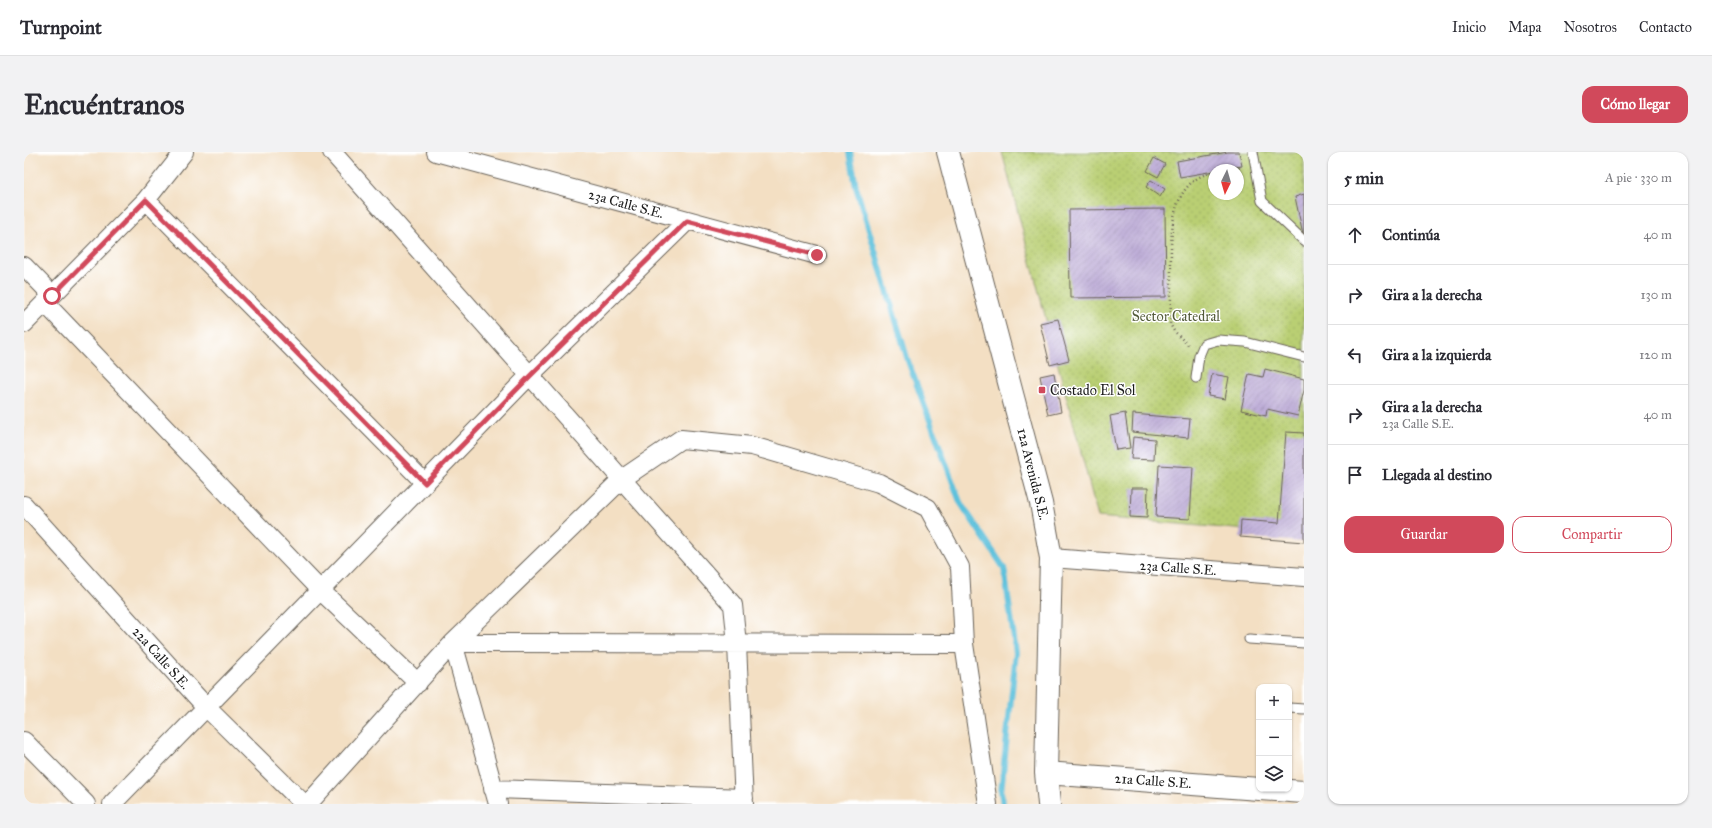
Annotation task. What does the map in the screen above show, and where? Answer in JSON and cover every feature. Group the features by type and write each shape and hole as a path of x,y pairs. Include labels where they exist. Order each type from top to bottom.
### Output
{"street":[{"path":"24,324 146,200 184,152"},
{"path":"332,152 733,605 737,644 744,801 496,796 453,643"},
{"name":"23a Calle S.E.","path":"436,152 817,255"},
{"name":"12a Avenida S.E.","path":"948,152 1041,503 1051,558 1046,772 1049,804"},
{"path":"146,200 425,483"},
{"path":"112,804 530,376 687,221"},
{"path":"24,266 48,299 320,590 418,683"},
{"path":"308,804 453,643 622,479 681,440 752,446 879,483 928,508 960,567 964,644 988,804"},
{"name":"22a Calle S.E.","path":"24,506 206,707 304,804"},
{"name":"23a Calle S.E.","path":"1051,558 1304,577"},
{"path":"453,643 964,644"},
{"path":"24,741 86,804"},
{"path":"1039,804 1046,772"},
{"name":"21a Calle S.E.","path":"1046,772 1256,789"},
{"name":"21a Calle S.E.","path":"1292,791 1304,792"}],"lane":[{"path":"1253,152 1262,201 1304,241"},
{"path":"1196,378 1199,356 1204,344 1218,340 1245,342 1304,357"},
{"path":"1249,639 1304,643"},
{"path":"1292,708 1304,709"}],"path":[{"path":"1199,356 1174,331 1170,324 1171,234 1172,224 1181,195 1190,183 1208,175"}],"green space":[{"name":"Sector Catedral","path":"1002,152 1304,152 1304,535 1098,517"}],"building":[{"path":"1228,152 1239,152 1242,164 1208,164 1208,172 1180,177 1177,161"},
{"path":"1154,158 1165,164 1158,177 1147,171"},
{"path":"1151,180 1165,189 1160,197 1146,187"},
{"path":"1304,194 1304,234 1303,234 1295,197"},
{"path":"1165,209 1166,297 1070,298 1069,210"},
{"path":"1058,319 1069,360 1050,365 1040,323"},
{"path":"1265,369 1304,379 1304,390 1298,416 1267,409 1266,416 1241,410 1249,374 1263,377"},
{"path":"1054,373 1061,412 1048,415 1040,376"},
{"path":"1212,374 1229,377 1225,399 1208,396"},
{"path":"1125,413 1130,448 1116,450 1110,416"},
{"path":"1133,414 1190,419 1188,438 1132,432"},
{"path":"1286,432 1304,433 1304,542 1240,537 1241,520 1279,523"},
{"path":"1133,437 1155,439 1154,460 1131,459"},
{"path":"1159,465 1193,467 1190,519 1156,517"},
{"path":"1131,488 1148,488 1147,518 1130,517"}],"waterway":[{"path":"850,152 856,187 908,361 960,502 1004,568 1016,653 1001,792 1003,804"}],"place":[{"name":"Costado El Sol","path":"1042,390"}],"route":[{"path":"52,296 146,200 425,483 530,376 687,221 817,255"}]}
